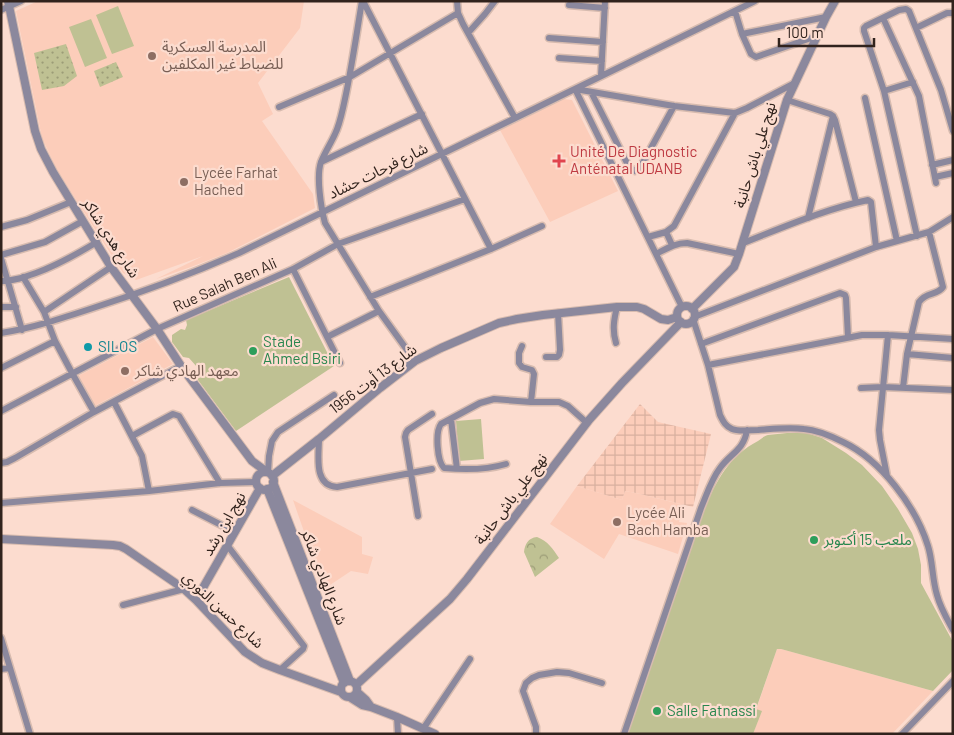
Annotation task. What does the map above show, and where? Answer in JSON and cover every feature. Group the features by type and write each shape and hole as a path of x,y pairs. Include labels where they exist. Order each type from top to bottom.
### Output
{"street":[{"path":"1,10 9,4 21,1"},
{"path":"362,1 491,249"},
{"path":"362,1 350,77 338,127 321,162 319,176 322,212 325,223 370,297 415,360"},
{"path":"457,1 458,13 515,118"},
{"path":"468,33 495,1"},
{"name":"شارع فرحات حشاد","path":"1,333 22,330 201,270 754,1"},
{"name":"نهج علي باش حانبة","path":"692,309 734,266 743,243 787,100 835,1"},
{"name":"شارع هدي شاكر","path":"9,4 33,121 41,149 53,172 111,267 252,462"},
{"path":"569,5 605,4 601,76"},
{"path":"917,236 884,91 864,28 866,26 899,10 906,9 909,11 941,90 953,131"},
{"path":"735,11 750,54 756,57 817,36"},
{"path":"279,107 350,77 458,13"},
{"path":"916,28 947,13 953,13"},
{"path":"742,34 826,17"},
{"path":"883,18 913,82 920,104 936,180 953,173"},
{"path":"549,38 603,42"},
{"path":"559,58 602,61"},
{"path":"884,91 913,82"},
{"path":"575,89 674,106 735,113 753,106 794,84"},
{"path":"575,89 682,307"},
{"path":"591,92 629,167 635,172 640,168 674,106"},
{"path":"865,98 897,241"},
{"path":"787,100 833,116 856,202"},
{"path":"648,237 666,232 674,226 735,113"},
{"path":"321,162 422,114"},
{"path":"808,218 833,116"},
{"path":"932,164 953,160"},
{"name":"Rue Salah Ben Ali","path":"1,411 157,329 293,269 338,244 466,199"},
{"path":"743,243 808,218 856,202 868,200 871,202 876,247"},
{"path":"1,227 27,220 71,202"},
{"path":"953,217 930,232 876,247 694,318 688,323 679,319 678,312 682,307 688,306 694,313 694,318 720,414 723,422 729,427 734,430 792,428 823,433 846,443 865,456 887,476 908,504 922,530 928,547 937,596 953,630"},
{"path":"22,330 1,257 45,242 83,221"},
{"path":"370,297 491,249 542,226"},
{"path":"666,232 672,245"},
{"path":"903,388 907,354 919,302 926,295 940,291 943,287 930,232"},
{"path":"1,281 23,278 60,263 97,242"},
{"path":"656,254 672,245 680,243 739,254"},
{"path":"44,312 111,267"},
{"path":"293,269 340,363"},
{"path":"23,278 44,312 55,340 94,412"},
{"path":"701,344 840,293 845,295 846,298 848,338"},
{"path":"616,343 613,326 617,306"},
{"name":"شارع 13 أوت 1956","path":"270,476 320,439 415,360 499,323 529,317 617,306 644,309 661,319 679,319"},
{"path":"1,307 16,307"},
{"path":"327,337 379,311"},
{"path":"546,357 559,355 558,313"},
{"name":"نهج علي باش حانبة","path":"352,688 450,599 587,423 679,319"},
{"path":"708,365 862,335 953,339"},
{"path":"887,476 879,430 888,335"},
{"path":"1,368 55,340"},
{"path":"522,346 519,353 519,363 522,367 532,370 534,374 531,402"},
{"path":"907,354 953,358"},
{"path":"1,463 15,458 94,412 181,366"},
{"path":"861,388 953,390"},
{"path":"1,503 220,483 260,485 270,488 269,456 272,441 278,432 334,395"},
{"path":"506,464 488,468 444,468 441,465 437,438 438,428 441,424 480,403 494,399 560,402 568,406 587,423"},
{"path":"114,402 142,456 149,490"},
{"path":"132,436 173,414 177,414 220,483"},
{"path":"418,516 405,437 408,430 432,414"},
{"path":"451,419 457,469"},
{"path":"624,734 711,483 719,469 746,440 747,430"},
{"path":"320,439 319,470 322,479 333,487 432,469"},
{"path":"252,462 270,476"},
{"name":"شارع الهادي شاكر","path":"252,462 260,485 352,688"},
{"path":"260,485 260,474 270,476"},
{"name":"شارع الهادي شاكر","path":"270,476 352,688"},
{"name":"نهج ابن رشد","path":"196,600 260,485"},
{"path":"192,510 235,532"},
{"name":"شارع حسن النوري","path":"1,539 120,546 184,589 245,652 262,663 341,692 344,696 352,688 362,705 435,734"},
{"path":"227,545 304,646 280,670"},
{"path":"123,605 184,589"},
{"path":"1,638 30,734"},
{"path":"423,729 470,659"},
{"path":"1,669 10,668"},
{"path":"536,734 536,727 524,691 526,683 532,678 538,675 557,672 569,673 602,683"},
{"path":"905,733 951,685"},
{"path":"341,692 340,689 352,688"},
{"path":"397,718 398,734"}],"shaded area":[{"path":"38,1 304,1 300,28 258,83 273,114 262,121 313,194 315,208 227,253 156,279 203,256 136,280 123,273 57,170 42,138 16,11"},
{"name":"Unité De Diagnostic Anténatal UDANB","path":"564,99 572,100 618,191 550,222 500,130"},
{"name":"معهد الهادي شاكر","path":"153,337 173,364 93,407 76,377"},
{"path":"640,404 658,422 711,434 693,507 625,491 622,500 577,486"},
{"name":"Lycée Ali Bach Hamba","path":"577,486 622,500 625,491 684,505 679,522 687,523 678,554 619,534 604,559 550,524"},
{"path":"293,500 362,537 362,554 373,557 368,574 351,571 324,589"},
{"path":"777,649 933,691 892,734 753,734 761,712 756,710"}],"green space":[{"path":"118,6 134,46 112,54 96,15"},
{"path":"91,19 107,58 85,67 69,27"},
{"path":"66,44 77,76 64,86 42,90 34,53"},
{"path":"116,62 123,77 100,87 94,71"},
{"path":"289,277 334,366 236,431 195,376 197,367 189,358 183,357 172,342 172,335 181,329 185,330 186,320"},
{"path":"481,419 484,459 459,461 456,421"},
{"path":"807,433 822,438 862,465 882,486 912,533 921,565 921,583 953,642 953,670 933,691 777,649 756,709 762,711 753,734 627,734 704,510 713,489 731,462 748,447 767,435"},
{"path":"537,537 547,543 559,558 535,577 524,552 527,542"}],"place":[{"name":"المدرسة العسكرية للضباط غير المكلفين","path":"152,56"},
{"name":"Unité De Diagnostic Anténatal UDANB","path":"559,161"},
{"name":"Lycée Farhat Hached","path":"184,182"},
{"name":"SILOS","path":"88,347"},
{"name":"Stade Ahmed Bsiri","path":"253,351"},
{"name":"معهد الهادي شاكر","path":"125,371"},
{"name":"Lycée Ali Bach Hamba","path":"617,522"},
{"name":"ملعب 15 أكتوبر","path":"814,540"},
{"name":"Salle Fatnassi","path":"657,711"}]}
